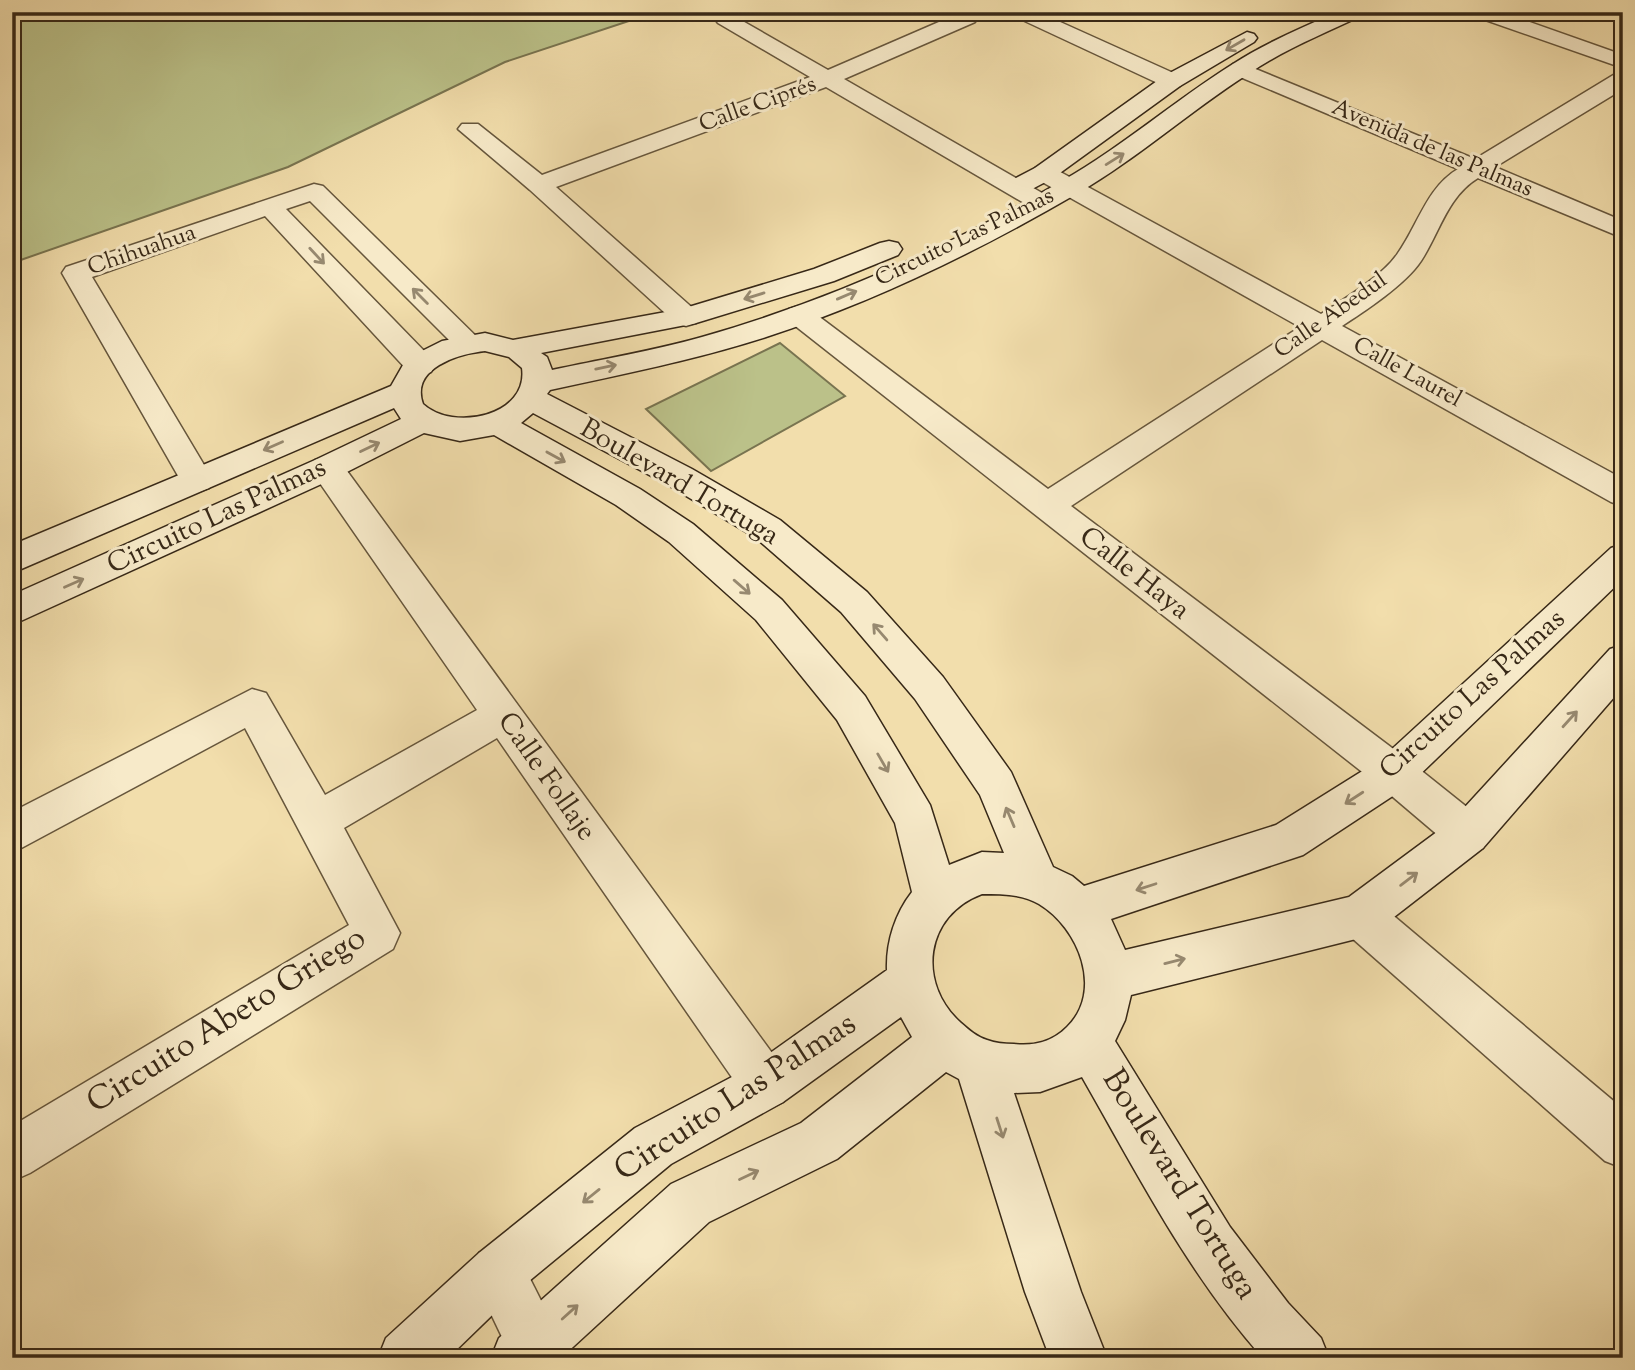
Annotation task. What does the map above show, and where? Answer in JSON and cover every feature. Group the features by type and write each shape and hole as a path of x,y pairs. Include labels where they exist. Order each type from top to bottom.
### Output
{"street":[{"name":"Calle Ciprés","path":"539,185 829,79 968,18 972,12"},
{"path":"1021,12 1172,81"},
{"name":"Circuito Las Palmas","path":"536,391 710,344 799,315 958,247 1071,186 1146,139 1241,69 1290,41 1354,12"},
{"path":"1481,12 1623,62"},
{"path":"725,19 829,79 1004,195 1040,202"},
{"name":"Circuito Las Palmas","path":"1004,195 1044,173 1172,81 1267,26"},
{"name":"Avenida de las Palmas","path":"1241,69 1623,230"},
{"name":"Calle Abedul","path":"1047,506 1364,299 1409,259 1431,215 1455,181 1474,167 1623,79"},
{"path":"470,129 539,185 686,317"},
{"name":"Calle Laurel","path":"1044,173 1623,494"},
{"name":"Chihuahua","path":"197,480 76,273 314,191 469,344"},
{"path":"270,207 412,379"},
{"name":"Circuito Las Palmas","path":"516,348 686,317 824,275 919,238 960,218"},
{"name":"Calle Haya","path":"799,315 1394,773 1468,834"},
{"path":"485,342 516,348 530,357 538,368 536,391 517,413 497,423 456,430 422,421 405,403 412,379 442,352 485,342"},
{"name":"Circuito Las Palmas","path":"12,560 197,480 412,379"},
{"name":"Boulevard Tortuga","path":"536,391 768,529 854,602 929,688 996,785 1037,880"},
{"name":"Circuito Las Palmas","path":"12,611 327,468 422,421"},
{"name":"Boulevard Tortuga","path":"497,423 628,497 681,533 769,610 851,708 915,819 935,896"},
{"name":"Calle Follaje","path":"327,468 766,1085"},
{"name":"Circuito Las Palmas","path":"1078,909 1288,841 1394,773 1623,557"},
{"path":"1109,977 1360,916 1468,834 1623,660"},
{"name":"Circuito Abeto Griego","path":"12,834 252,705 318,821 377,933 12,1155"},
{"path":"318,821 502,715"},
{"path":"498,1272 532,1353 690,1203 820,1141 962,1053 1029,1072 1062,1061 1088,1041 1105,1011 1109,977 1104,952 1094,928 1078,909 1058,892 1037,880 1009,873 982,873 957,882 935,896 919,917 909,948 911,981 919,1007 962,1053 1079,1358"},
{"path":"1360,916 1623,1143"},
{"name":"Circuito Las Palmas","path":"406,1358 498,1272 653,1146 766,1085 911,981"},
{"name":"Boulevard Tortuga","path":"1088,1041 1216,1254 1276,1332 1301,1358"}],"green space":[{"path":"12,12 656,12 505,62 288,167 12,263"},
{"path":"780,343 845,396 711,471 646,409"}]}
